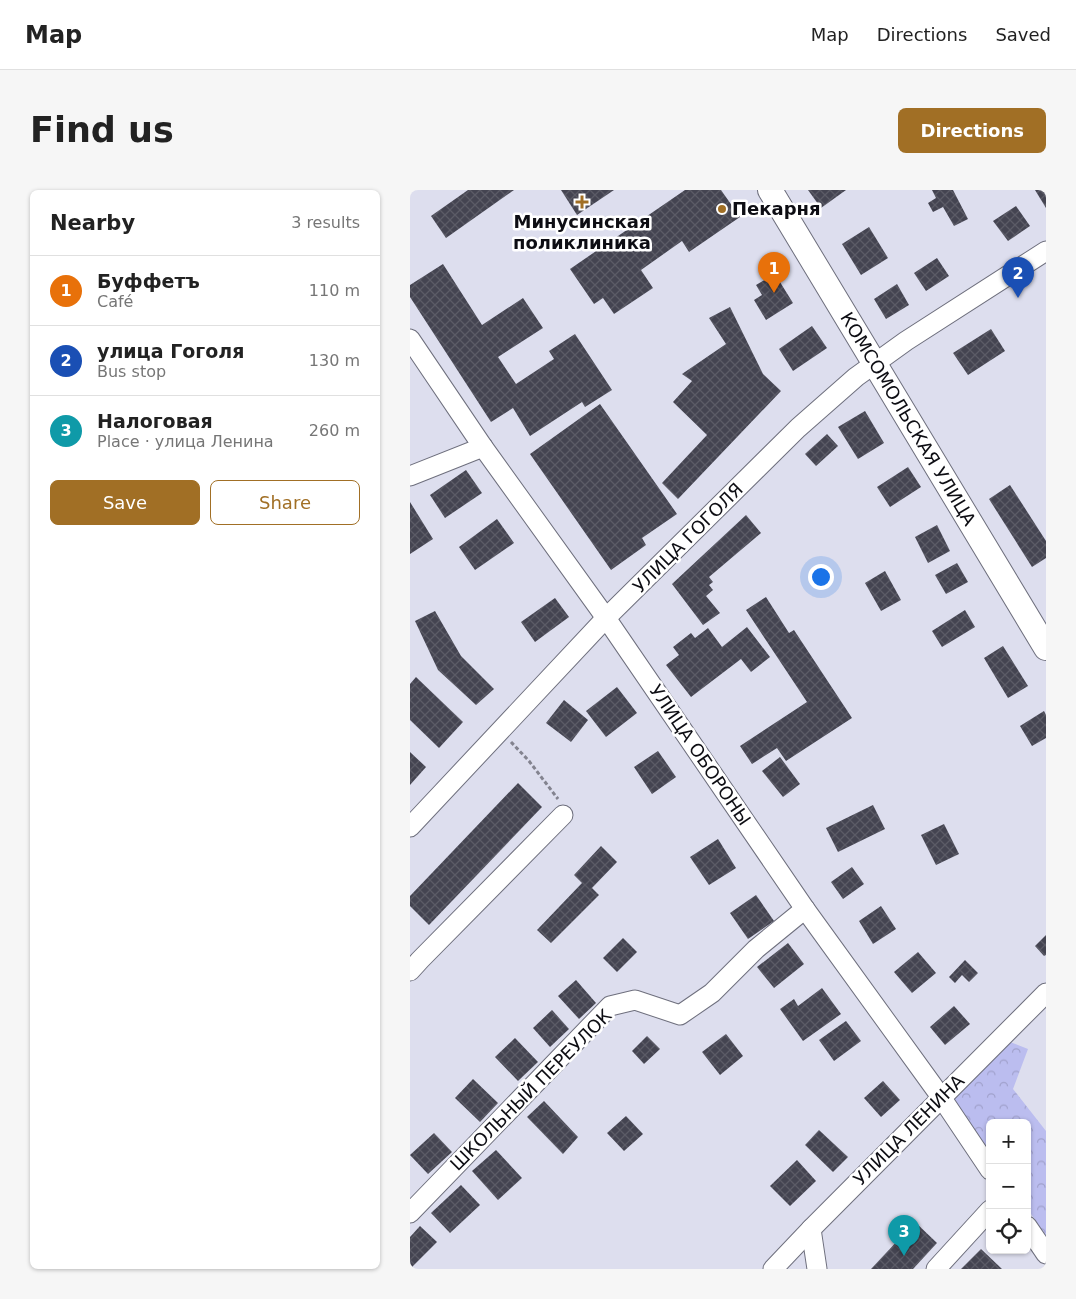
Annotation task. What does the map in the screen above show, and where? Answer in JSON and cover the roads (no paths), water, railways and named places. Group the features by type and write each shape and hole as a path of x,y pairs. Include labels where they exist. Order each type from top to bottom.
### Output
{"main road":[{"name":"КОМСОМОЛЬСКАЯ УЛИЦА","path":"770,190 1046,648"}],"street":[{"name":"УЛИЦА ГОГОЛЯ","path":"410,826 606,618 798,428 856,377 914,336 1046,251"},
{"name":"УЛИЦА ОБОРОНЫ","path":"410,339 483,447 606,618 805,909 941,1097 986,1164"},
{"path":"410,476 483,447"},
{"path":"413,961 563,814"},
{"name":"ШКОЛЬНЫЙ ПЕРЕУЛОК","path":"410,1213 610,1006 636,1000 680,1015 712,993 756,949 805,909"},
{"name":"УЛИЦА ЛЕНИНА","path":"773,1269 941,1097 1046,993"},
{"path":"936,1269 986,1214"},
{"path":"811,1229 817,1269"},
{"path":"1031,1232 1046,1254"}],"place":[{"name":"Минусинская поликлиника","path":"582,202"},
{"name":"Пекарня","path":"722,209"},
{"name":"Буффетъ","path":"774,293"},
{"name":"улица Гоголя","path":"1018,298"},
{"name":"Налоговая","path":"904,1256"}]}
